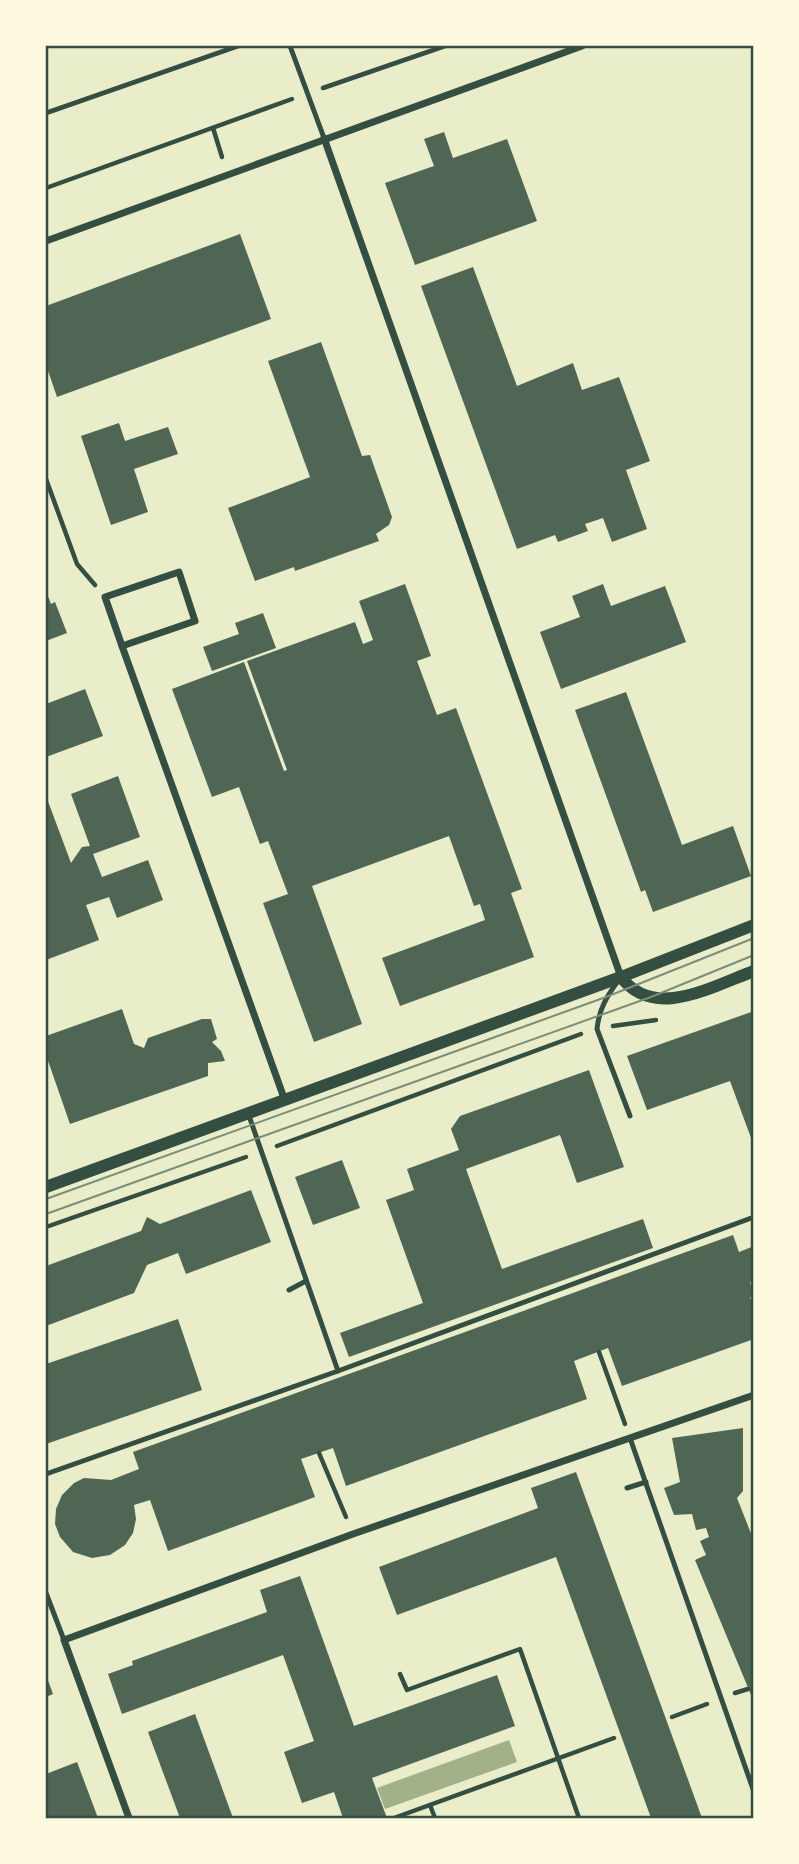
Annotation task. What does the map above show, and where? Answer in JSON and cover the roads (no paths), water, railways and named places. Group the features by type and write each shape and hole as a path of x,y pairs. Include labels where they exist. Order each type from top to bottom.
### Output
{"street":[{"path":"46,241 582,46"},
{"path":"324,138 621,977 638,994 679,999 754,971"},
{"path":"122,646 195,621 179,572 105,597 122,646 284,1098"},
{"path":"46,1187 621,977 754,925"},
{"path":"129,1818 64,1640 354,1534 754,1395"}],"lane":[{"path":"46,113 238,46"},
{"path":"290,46 324,138"},
{"path":"621,977 606,998 598,1016 597,1029 630,1116"},
{"path":"247,1112 338,1371"},
{"path":"46,1474 338,1371 754,1217"},
{"path":"289,1290 306,1281"},
{"path":"630,1437 754,1792"},
{"path":"627,1488 646,1482"},
{"path":"46,1593 64,1640"}],"tram line":[{"path":"46,1199 606,997 754,938"},
{"path":"46,1214 651,997 754,955"}]}
